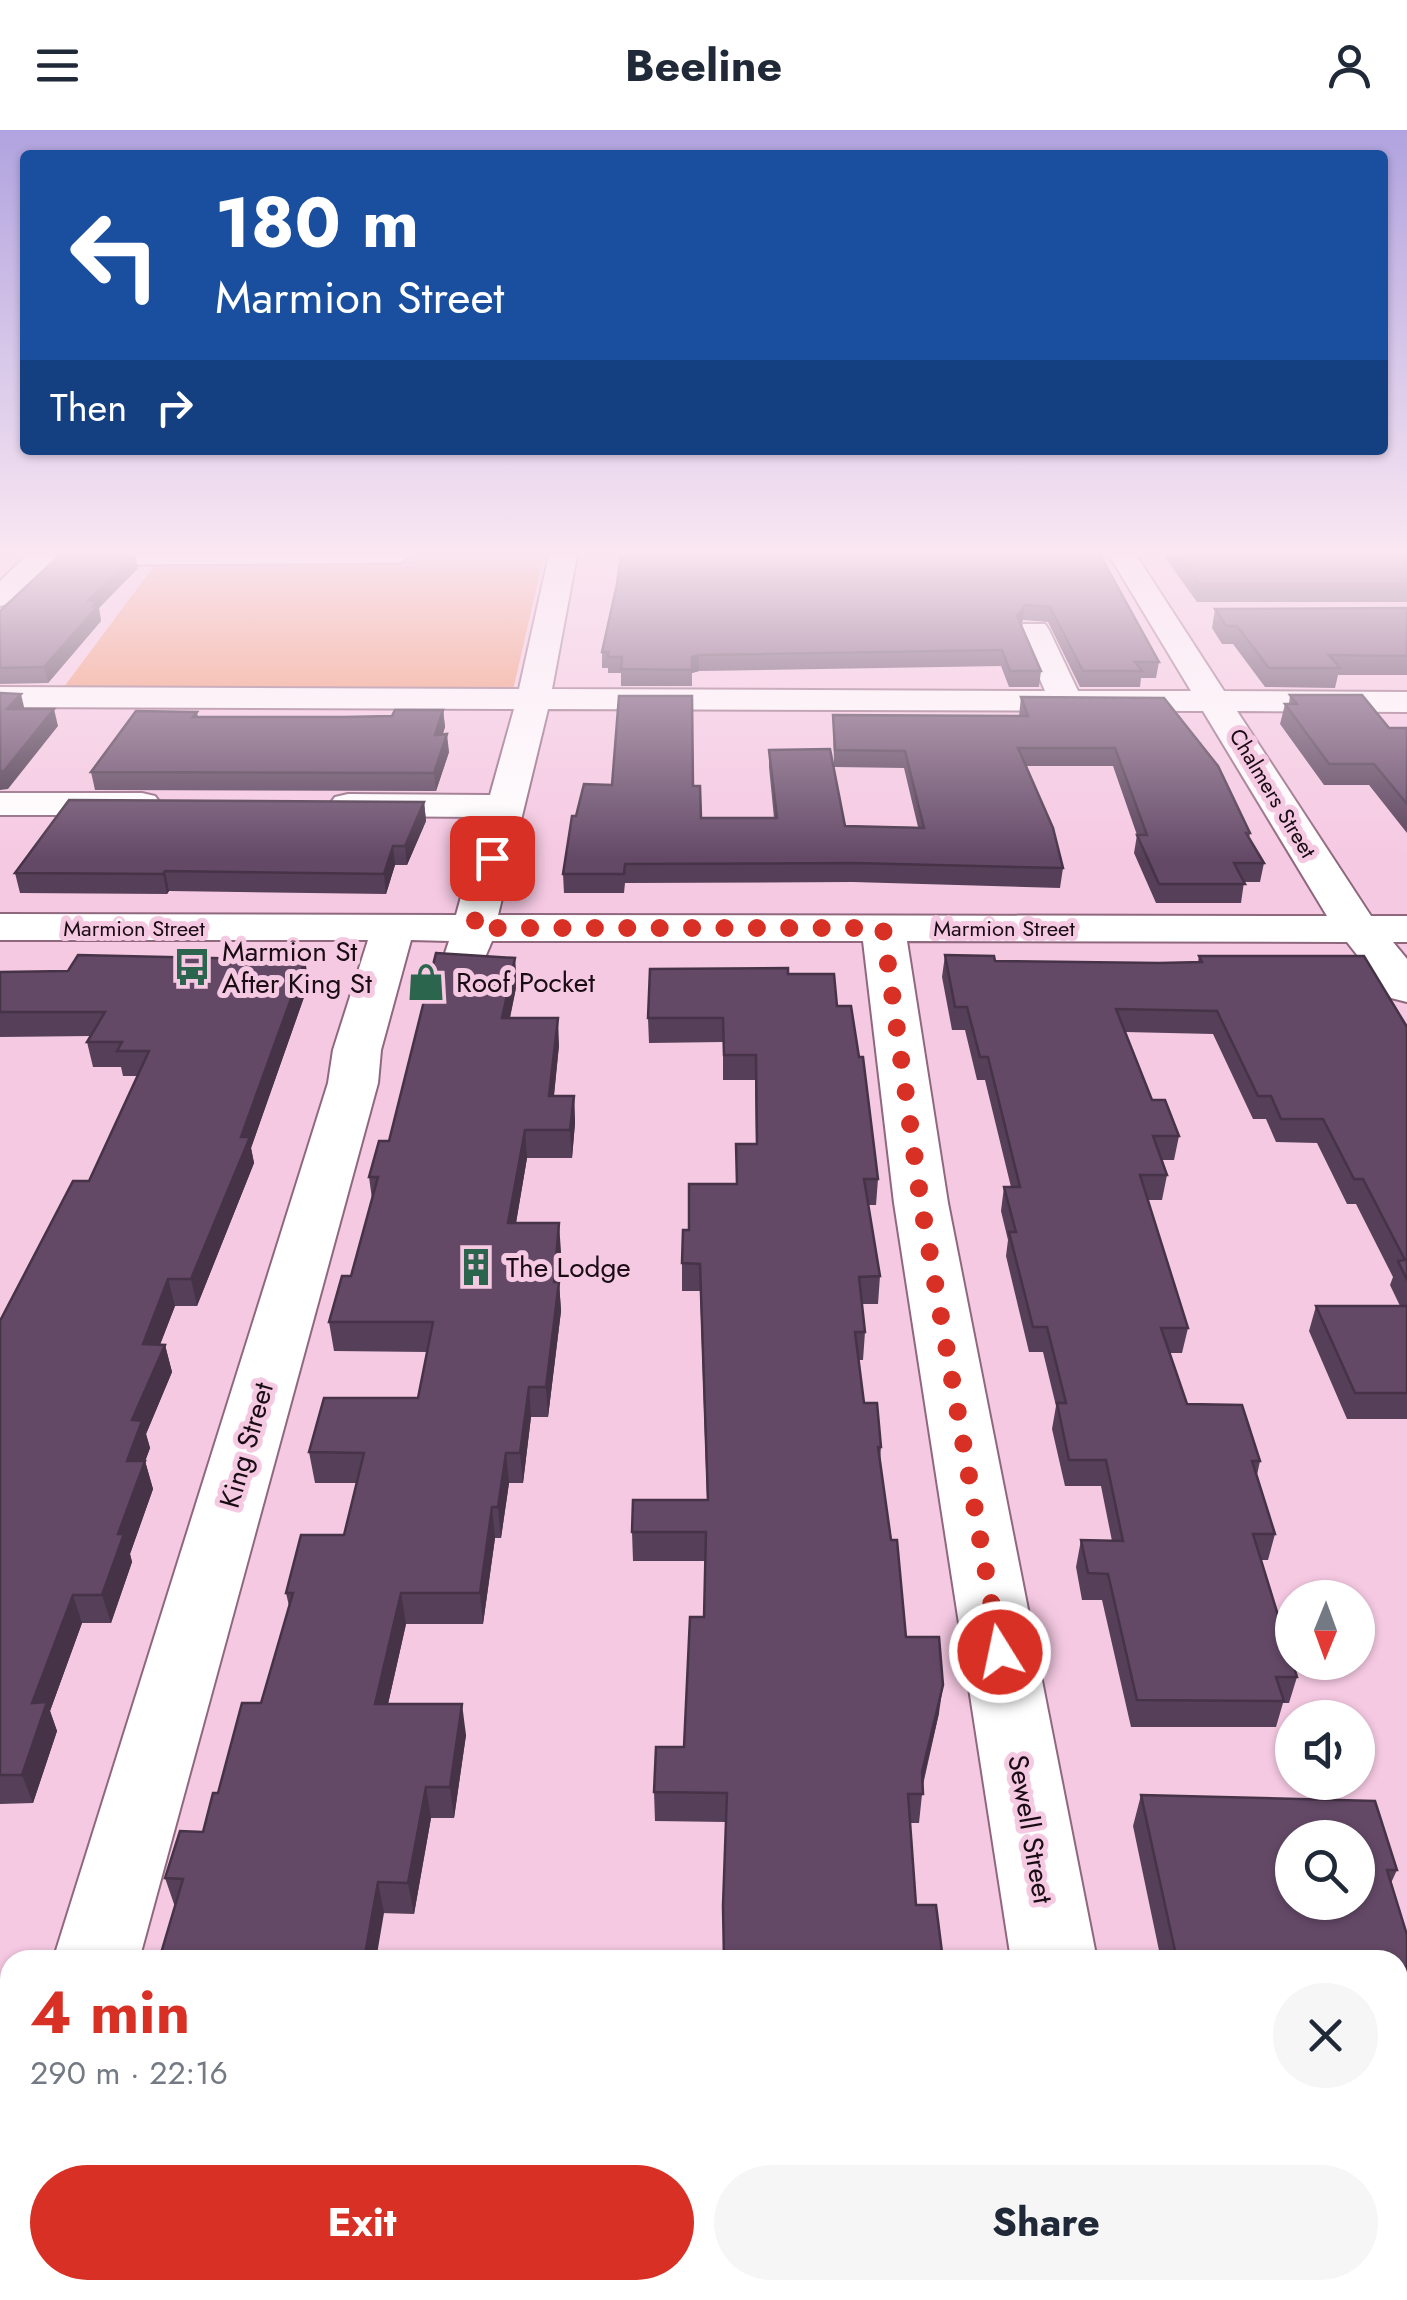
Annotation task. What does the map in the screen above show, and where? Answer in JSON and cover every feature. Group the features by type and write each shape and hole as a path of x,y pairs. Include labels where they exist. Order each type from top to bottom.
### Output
{"street":[{"path":"470,941 542,656"},
{"path":"1046,656 1066,701"},
{"name":"Chalmers Street","path":"1196,656 1217,702 1388,941 1392,964 1407,988"},
{"path":"0,697 1407,702"},
{"path":"0,804 176,804"},
{"path":"312,805 507,806"},
{"name":"Marmion Street","path":"0,927 389,941"},
{"name":"Marmion Street","path":"0,954 389,941 1388,941"},
{"name":"King Street","path":"99,1950 353,1083 357,1050 389,941"},
{"name":"Sewell Street","path":"885,941 921,1203 1052,1950"}],"shaded area":[{"path":"87,656 521,656 513,690 61,691"}],"building":[{"path":"0,656 54,656 44,667 0,668"},
{"path":"695,656 692,670 621,669 622,657 608,657"},
{"path":"1004,656 1035,656 1041,671 1010,671"},
{"path":"1075,656 1156,656 1159,662 1135,662 1142,671 1083,671"},
{"path":"1260,656 1330,656 1340,668 1269,668"},
{"path":"0,693 21,694 7,709 54,709 4,771 0,771"},
{"path":"1290,695 1362,695 1389,728 1407,728 1407,804 1374,764 1329,764 1285,704 1297,704"},
{"path":"619,696 692,696 693,786 700,786 701,818 777,818 769,750 830,749 845,826 924,828 905,751 835,750 833,715 1028,716 1021,697 1164,698 1218,766 1250,833 1246,833 1264,863 1234,863 1245,884 1159,884 1137,835 1147,835 1115,748 1018,748 1053,828 1063,868 854,863 625,864 624,874 563,874 572,816 576,816 584,784 612,785"},
{"path":"395,710 443,710 435,735 447,734 434,773 91,772 136,711 197,712 193,717 343,717 392,716"},
{"path":"69,800 424,802 405,846 393,846 384,874 15,873"},
{"path":"436,953 515,958 502,1018 558,1018 549,1096 574,1096 570,1130 525,1130 508,1223 559,1223 554,1282 559,1282 546,1387 529,1387 520,1453 506,1453 498,1507 492,1507 480,1593 401,1593 375,1704 462,1704 450,1787 426,1787 408,1883 378,1882 366,1950 162,1950 183,1879 165,1878 180,1831 203,1832 213,1793 218,1793 242,1703 261,1703 293,1593 286,1593 301,1535 344,1535 364,1453 309,1452 324,1398 418,1398 433,1322 329,1322 342,1276 351,1276 378,1177 369,1177 379,1141 389,1141"},
{"path":"78,955 305,960 241,1137 250,1137 191,1279 168,1279 143,1344 165,1345 132,1420 142,1421 127,1461 145,1461 118,1534 124,1534 102,1595 73,1595 32,1703 47,1702 22,1775 0,1775 0,1321 73,1181 89,1181 149,1051 117,1051 122,1042 87,1042 105,1012 0,1012 0,972 68,971"},
{"path":"945,955 994,956 995,961 1159,963 1202,962 1199,956 1364,956 1407,1027 1407,1280 1398,1261 1405,1260 1363,1179 1354,1179 1323,1119 1281,1119 1271,1096 1258,1096 1217,1011 1116,1009 1152,1100 1165,1100 1179,1136 1153,1136 1167,1175 1140,1175 1188,1328 1161,1328 1187,1404 1242,1405 1260,1461 1252,1461 1275,1534 1253,1534 1275,1606 1275,1680 1284,1700 1137,1700 1108,1574 1088,1573 1081,1540 1123,1541 1106,1460 1069,1460 1057,1403 1066,1403 1047,1327 1033,1327 1009,1232 1016,1232 1004,1187 1020,1187 988,1057 980,1057 967,1007 955,1007"},
{"path":"788,968 788,974 834,974 837,1006 851,1006 859,1057 863,1057 878,1179 864,1179 880,1276 859,1277 865,1332 855,1332 864,1403 877,1403 878,1447 891,1540 897,1540 906,1637 939,1637 943,1685 922,1772 923,1794 908,1794 916,1905 936,1905 942,1950 724,1950 727,1793 654,1792 656,1747 684,1747 690,1617 704,1617 706,1532 632,1532 633,1500 708,1500 700,1264 682,1263 683,1230 689,1230 689,1184 737,1184 736,1144 757,1144 756,1055 724,1055 723,1018 648,1018 650,969"},
{"path":"1316,1306 1407,1306 1407,1393 1355,1393"},
{"path":"1141,1795 1375,1801 1397,1870 1387,1870 1407,1935 1407,1950 1175,1950"}],"place":[{"name":"Marmion St After King St","path":"192,967"},
{"name":"Roof Pocket","path":"426,982"},
{"name":"The Lodge","path":"476,1267"}],"route":[{"path":"492,858 473,928 883,928 921,1203 1000,1652"}]}
